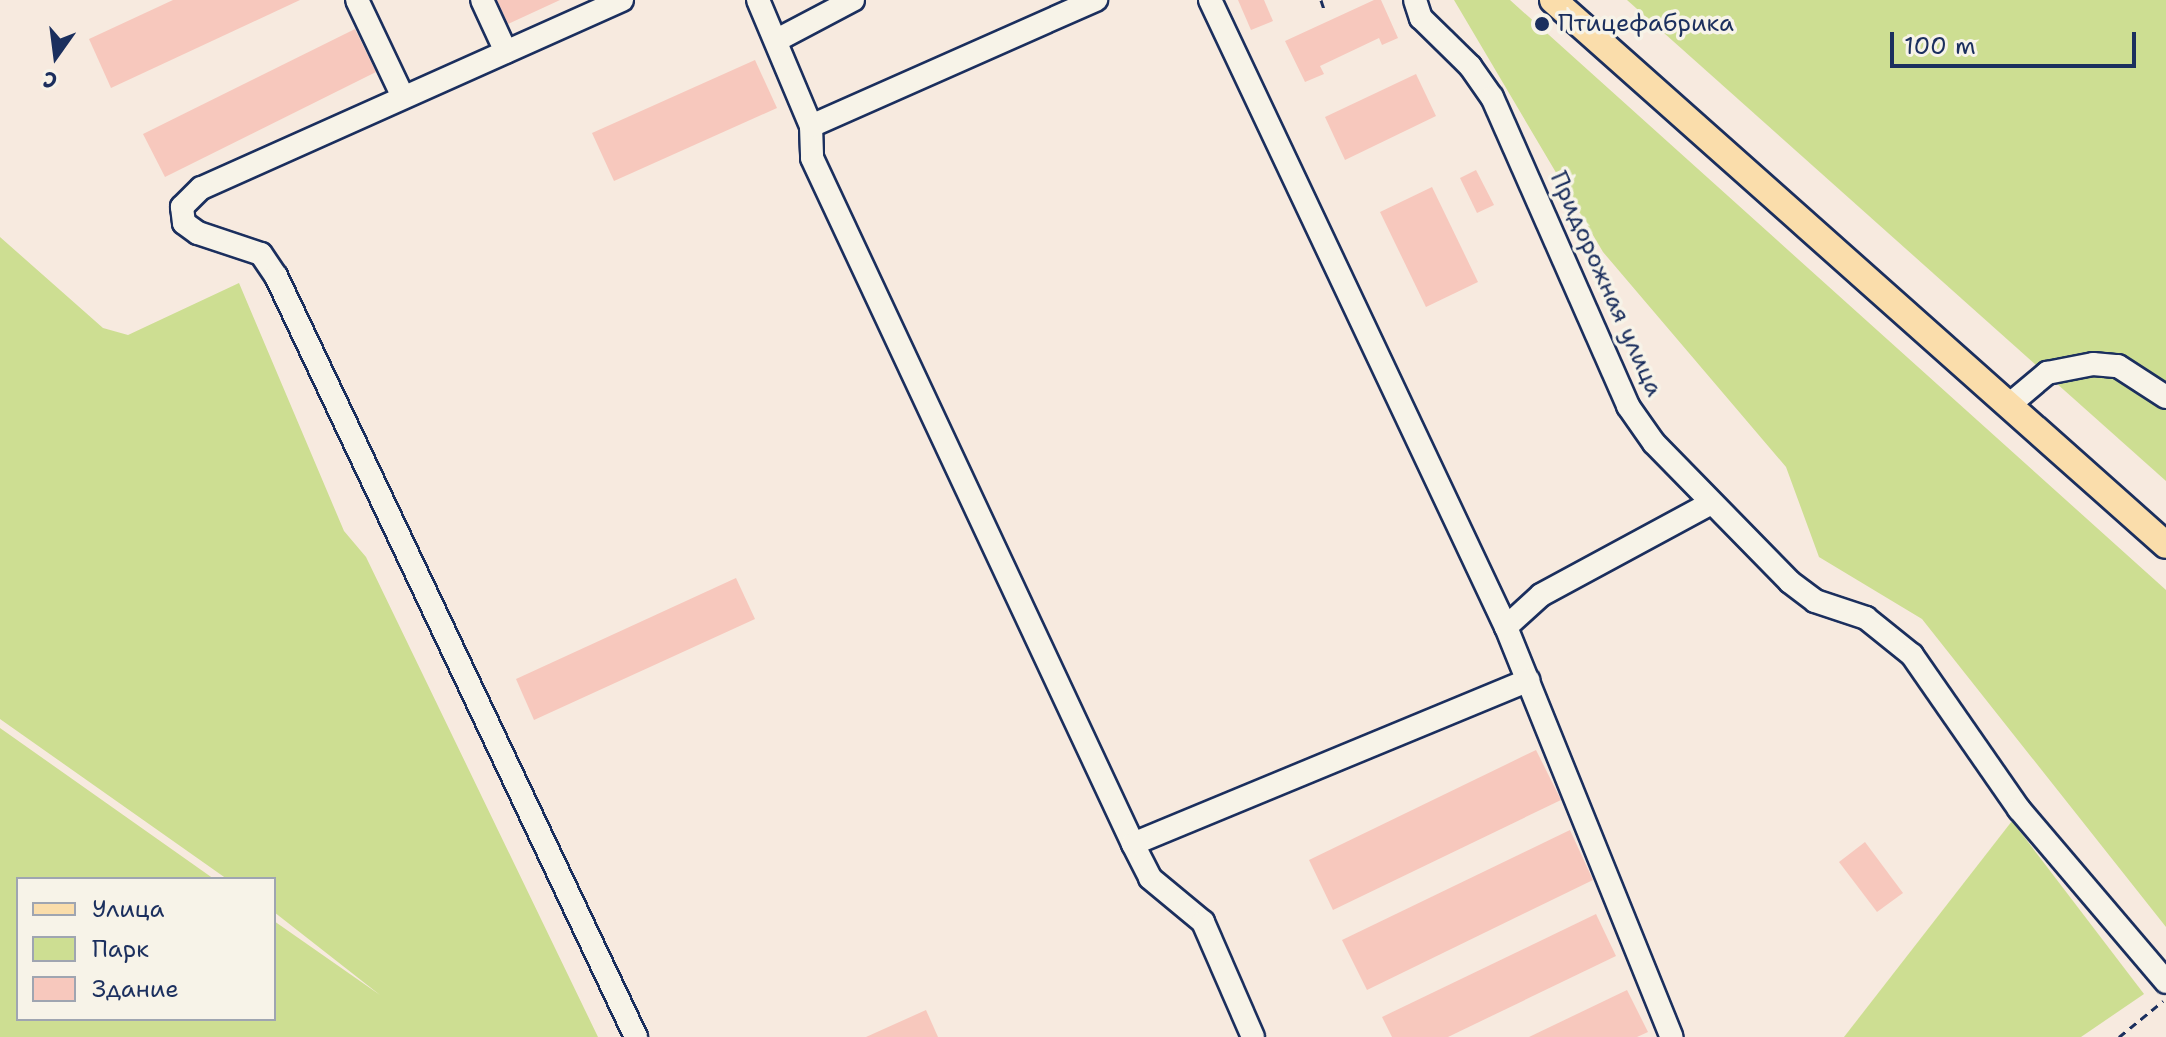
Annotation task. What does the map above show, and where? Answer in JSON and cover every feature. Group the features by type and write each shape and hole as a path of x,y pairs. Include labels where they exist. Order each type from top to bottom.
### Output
{"main road":[{"path":"1553,0 2166,545"}],"street":[{"path":"357,0 403,97"},
{"path":"482,0 506,52"},
{"path":"622,0 201,188 182,207 184,223 198,233 261,254 276,276 636,1037"},
{"path":"758,0 811,126 812,158 1133,844 1150,878 1203,922 1253,1037"},
{"path":"777,40 853,0"},
{"path":"811,126 1096,0"},
{"path":"1210,0 1506,627 1672,1037"},
{"name":"Придорожная улица","path":"1415,0 1421,18 1470,66 1498,109 1628,406 1711,503 1815,601 1866,618 1912,655 2019,809 2166,982"},
{"path":"2009,405 2047,373 2093,364 2118,366 2166,397"},
{"path":"1506,627 1541,595 1711,503"},
{"path":"1133,844 1528,680"}],"path":[{"path":"1321,0 1325,12"},
{"path":"2119,1037 2166,998"}],"green space":[{"path":"1454,0 1510,0 2166,590 2166,927 1922,619 1819,557 1786,467 1603,252"},
{"path":"1627,0 2166,0 2166,481"},
{"path":"0,237 103,328 128,335 239,283 344,531 366,557 598,1037 0,1037 0,728 211,877 16,877 16,1021 276,1021 276,922 380,995 276,914 276,877 224,877 0,719"},
{"path":"2012,821 2144,994 2081,1037 1844,1037"}],"building":[{"path":"173,0 300,0 111,88 89,39"},
{"path":"497,0 560,0 508,24"},
{"path":"1238,0 1264,0 1273,21 1251,30"},
{"path":"1374,0 1381,0 1398,38 1382,45 1379,38 1320,66 1324,74 1305,82 1285,41"},
{"path":"355,29 376,72 165,177 143,134"},
{"path":"755,60 777,108 614,181 592,133"},
{"path":"1416,74 1436,116 1345,160 1325,117"},
{"path":"1476,170 1494,205 1477,213 1460,178"},
{"path":"1432,187 1478,282 1426,307 1380,212"},
{"path":"736,578 755,619 534,720 516,679"},
{"path":"1536,750 1561,800 1333,910 1309,860"},
{"path":"1570,830 1593,880 1367,990 1342,940"},
{"path":"1865,842 1903,893 1877,912 1839,862"},
{"path":"1596,914 1616,956 1448,1037 1392,1037 1382,1017"},
{"path":"1627,990 1648,1032 1637,1037 1529,1037"},
{"path":"926,1010 938,1037 866,1037"}],"place":[{"name":"Птицефабрика","path":"1542,24"}]}
